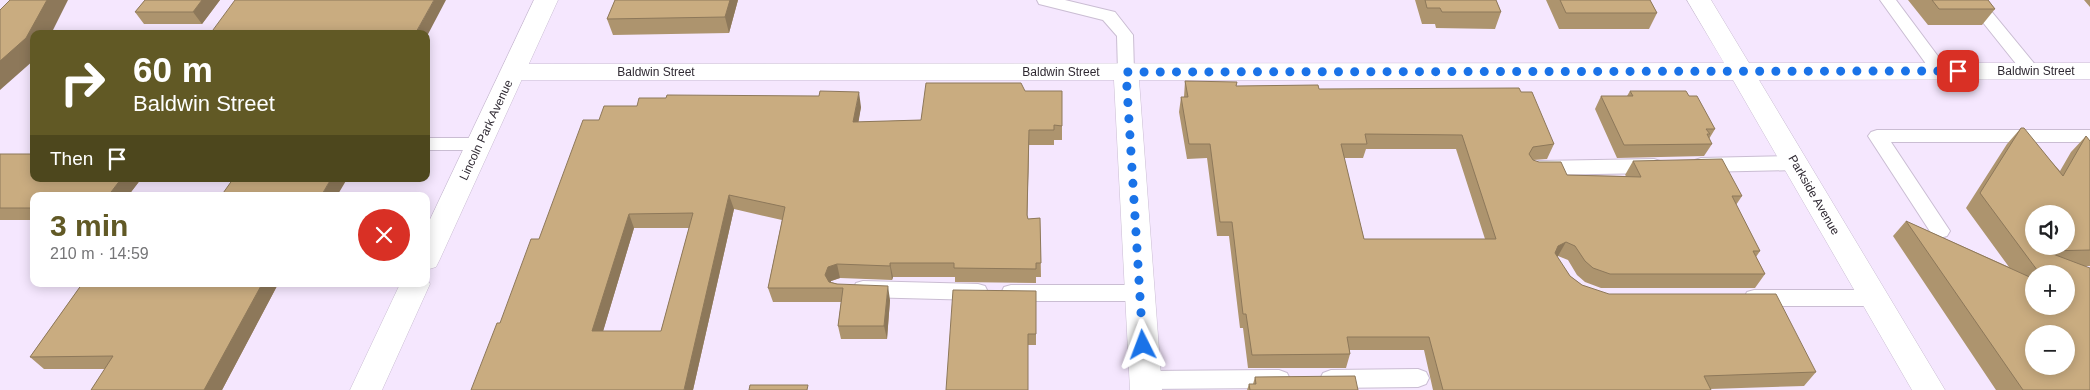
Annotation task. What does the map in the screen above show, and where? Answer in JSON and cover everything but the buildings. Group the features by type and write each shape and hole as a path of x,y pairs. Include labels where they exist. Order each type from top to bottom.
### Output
{"street":[{"name":"Lincoln Park Avenue","path":"430,250 546,0"},
{"name":"Parkside Avenue","path":"1699,0 1929,390"},
{"name":"Baldwin Street","path":"513,72 2090,71"},
{"path":"1126,72 1145,385"},
{"path":"366,390 414,287"}],"lane":[{"path":"1045,0 1109,16 1124,35 1126,72"},
{"path":"1888,0 1940,71"},
{"path":"1973,0 2031,71"},
{"path":"1940,231 1877,136 2090,136"},
{"path":"430,144 480,144"},
{"path":"1533,168 1796,164"},
{"path":"840,288 991,293 1140,293"},
{"path":"1735,298 1875,298"},
{"path":"1145,385 1308,379 1418,378"}],"route":[{"path":"1143,345 1126,72 1958,71"}]}
